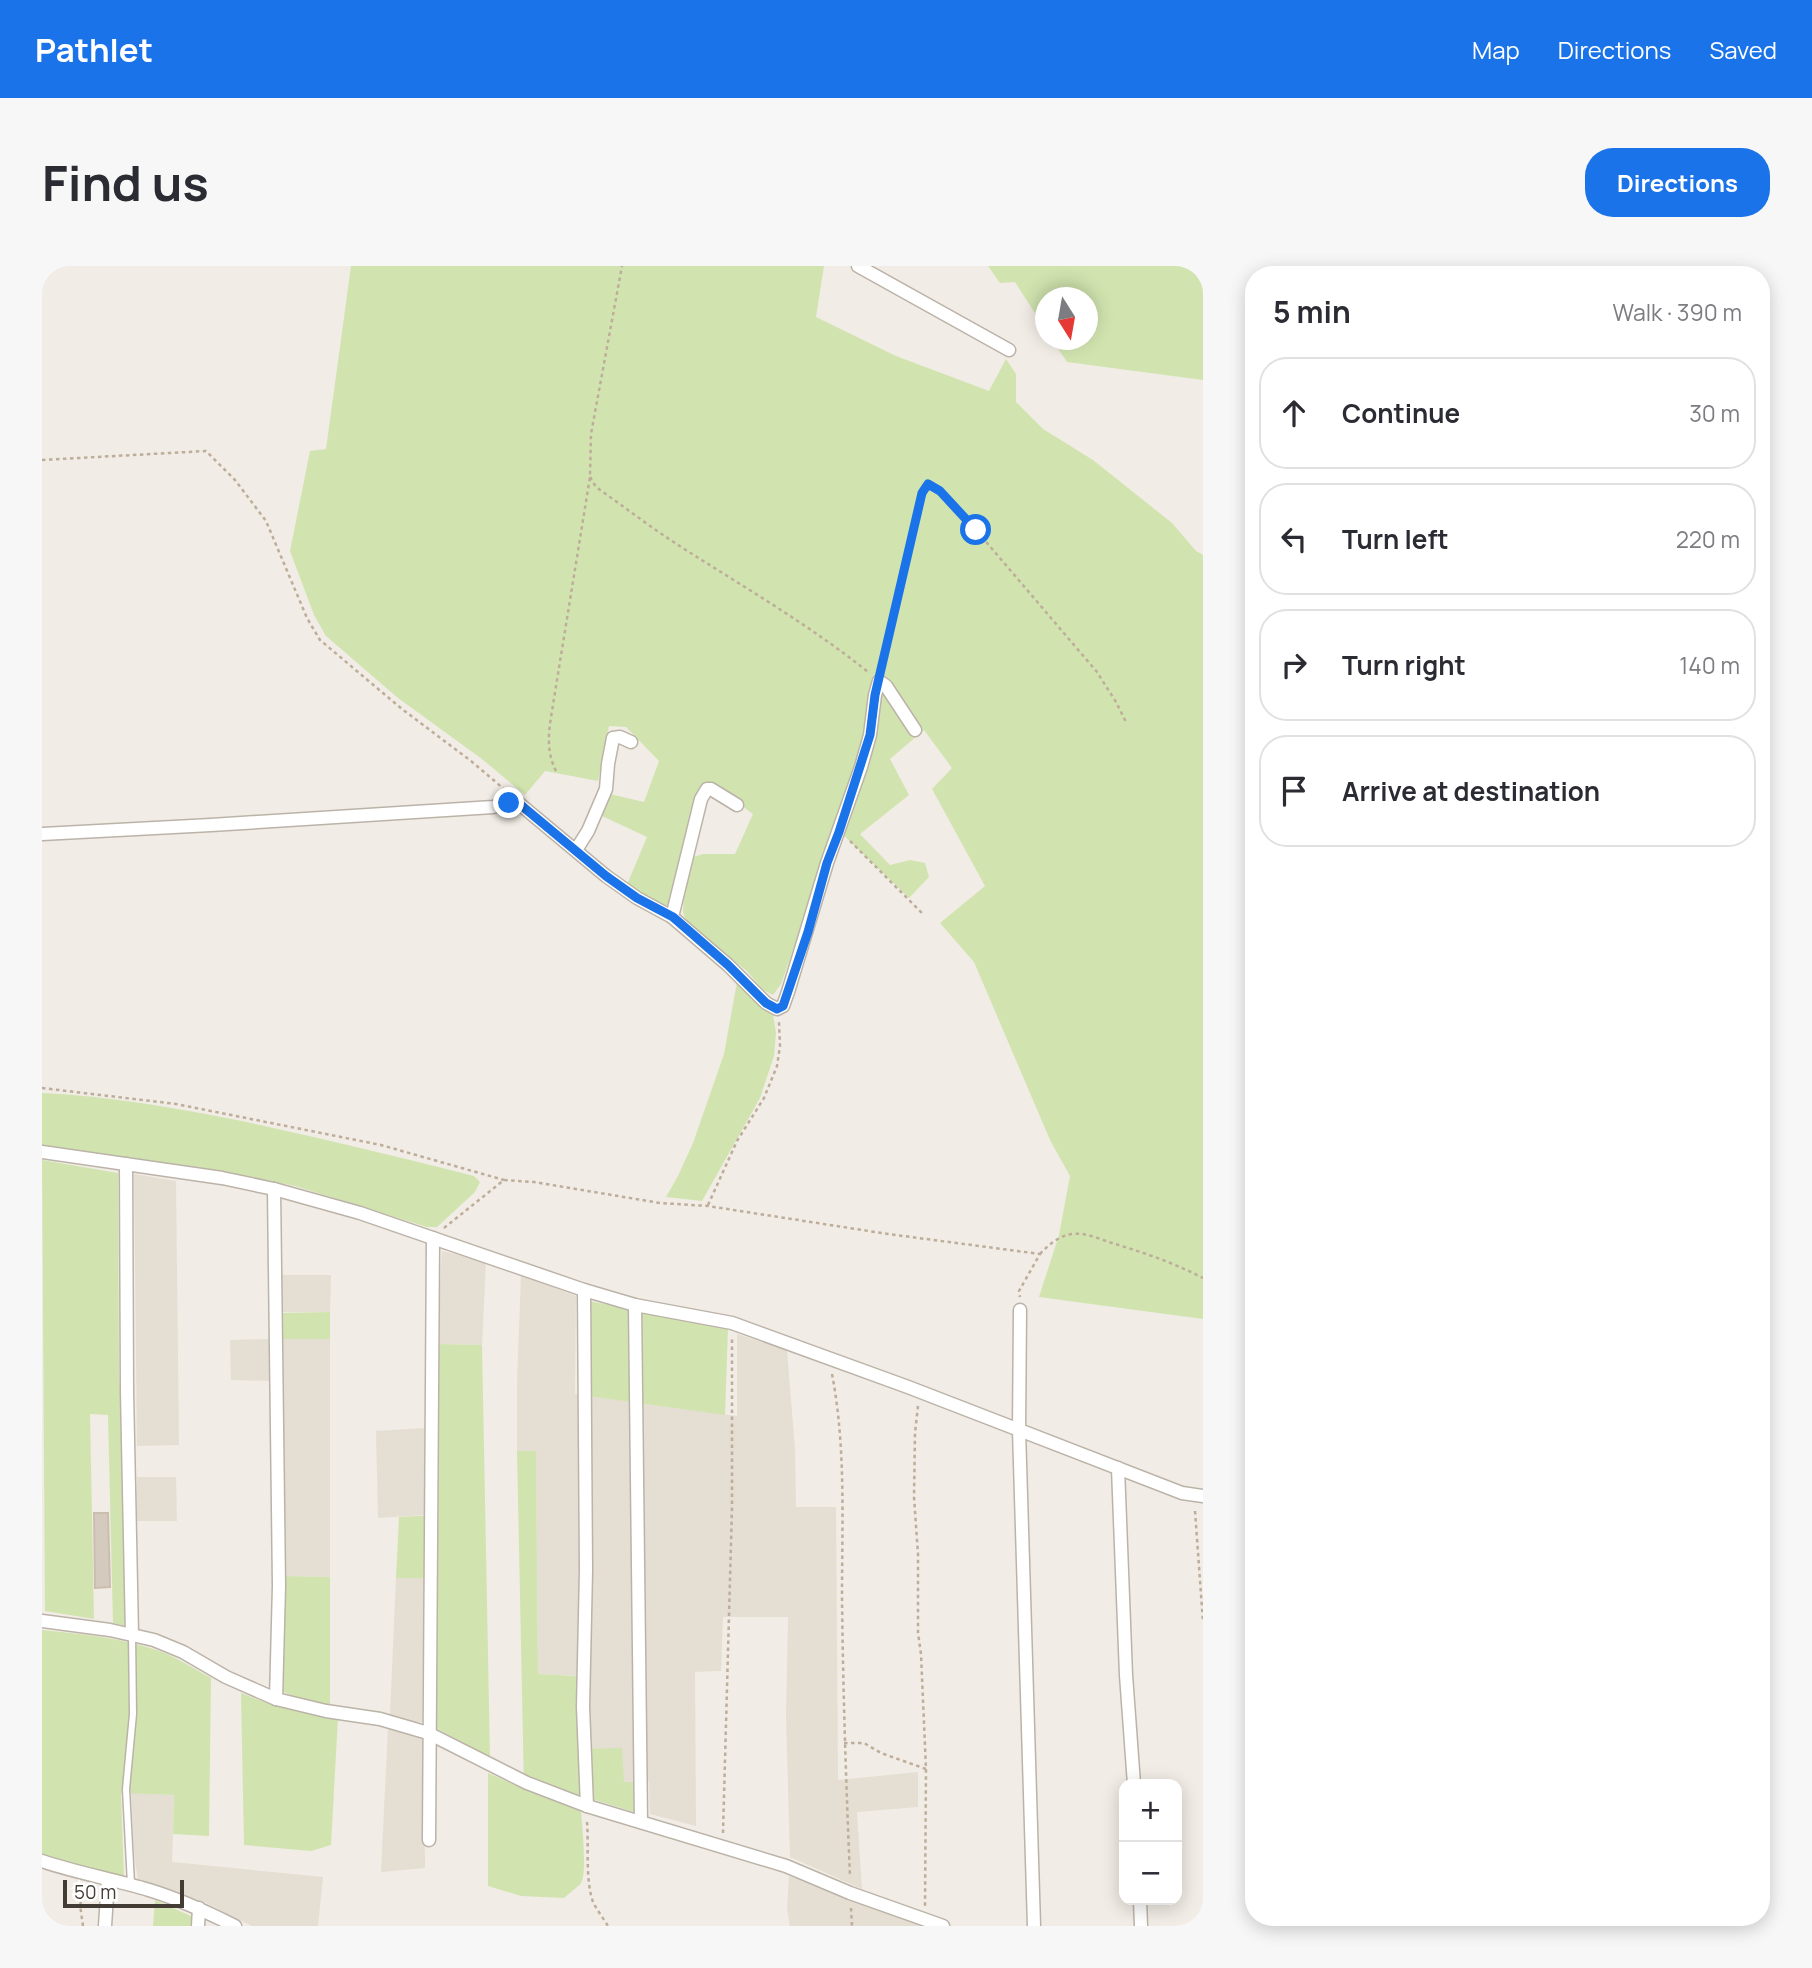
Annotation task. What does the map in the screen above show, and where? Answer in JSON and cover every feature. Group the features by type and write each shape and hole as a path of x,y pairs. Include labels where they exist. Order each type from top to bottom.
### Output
{"street":[{"path":"858,266 1009,350"},
{"path":"42,834 493,807 516,801 606,876 637,898 673,917 766,1003 777,1009 783,1006 788,992 870,735 879,681 886,686 915,730"},
{"path":"576,850 588,831 606,789 613,738 620,737 631,742"},
{"path":"673,917 701,799 707,789 711,789 737,805"},
{"path":"42,1152 222,1178 274,1189 360,1213 583,1290 635,1305 732,1323 828,1357 1182,1493 1198,1495"},
{"path":"126,1164 132,1635"},
{"path":"274,1189 279,1586 275,1699"},
{"path":"429,1840 433,1238"},
{"path":"583,1290 586,1570 583,1707 587,1806"},
{"path":"635,1305 640,1822"},
{"path":"1020,1310 1019,1430 1034,1926"},
{"path":"1118,1468 1126,1675 1134,1779"},
{"path":"42,1620 155,1640 275,1699 326,1711 380,1719 428,1733 527,1783 587,1806 786,1866 850,1893 943,1926"},
{"path":"42,1861 131,1885 200,1908 235,1926"},
{"path":"105,1926 108,1880"},
{"path":"1140,1905 1141,1926"},
{"path":"198,1926 200,1908"}],"lane":[{"path":"131,1885 125,1789 134,1714 132,1635"}],"path":[{"path":"556,771 548,738 590,477 591,434 622,266"},
{"path":"42,460 206,451 235,480 266,521 307,618 320,640 402,709 490,776 516,801"},
{"path":"590,477 596,486 647,524 770,602 879,681 922,493 928,484 940,491 976,530 1097,672 1127,724"},
{"path":"839,832 857,845 922,913"},
{"path":"708,1206 737,1141 764,1098 777,1066 780,1046 777,1009"},
{"path":"42,1088 176,1104 381,1145 503,1181 534,1182 660,1203 708,1206 1040,1254"},
{"path":"433,1238 503,1181"},
{"path":"1020,1310 1019,1291 1040,1254 1058,1239 1073,1234 1091,1235 1152,1255 1203,1278"},
{"path":"722,1847 731,1544 732,1323"},
{"path":"828,1357 837,1406 842,1485 844,1743 852,1926"},
{"path":"920,1392 915,1433 914,1497 926,1769 925,1920"},
{"path":"1198,1495 1203,1622"},
{"path":"844,1743 864,1742 881,1753 926,1769"},
{"path":"587,1806 591,1894 608,1926"},
{"path":"83,1926 80,1898 94,1876"}],"shaded area":[{"path":"134,1174 176,1181 179,1445 137,1446"},
{"path":"442,1251 486,1262 482,1345 437,1344"},
{"path":"281,1275 331,1275 330,1312 281,1312"},
{"path":"521,1275 576,1296 575,1394 737,1416 737,1334 787,1350 795,1450 796,1507 836,1507 838,1780 918,1772 918,1807 857,1812 862,1889 790,1857 786,1717 788,1617 723,1617 721,1671 695,1672 696,1826 650,1814 649,1781 624,1782 590,1748 587,1676 538,1674 536,1451 517,1451"},
{"path":"270,1339 271,1381 231,1380 230,1340"},
{"path":"281,1339 330,1339 330,1577 284,1576"},
{"path":"424,1428 425,1515 378,1518 376,1431"},
{"path":"137,1477 176,1477 177,1521 136,1521"},
{"path":"396,1578 424,1578 422,1722 390,1715"},
{"path":"388,1727 424,1740 425,1868 381,1872"},
{"path":"131,1793 174,1795 172,1862 323,1877 318,1926 252,1926 204,1902 138,1881"},
{"path":"789,1876 920,1926 790,1926 787,1908"}],"green space":[{"path":"351,266 824,266 816,317 896,356 989,391 1006,359 1016,374 1016,402 1043,429 1093,460 1172,523 1196,551 1203,555 1203,1319 1039,1297 1059,1235 1070,1176 1050,1140 974,962 940,923 985,886 932,789 952,768 924,730 890,759 909,795 860,834 890,865 910,860 925,863 929,877 909,898 836,828 781,984 773,995 763,990 747,971 687,924 683,912 693,857 703,854 735,854 753,814 713,785 700,789 674,900 668,905 662,905 626,887 647,837 600,815 610,794 644,802 659,761 626,727 609,726 598,781 545,771 525,795 482,759 398,698 326,636 314,615 290,551 310,451 326,449"},
{"path":"988,266 1203,266 1203,380 1067,362 1059,350 1098,350 1098,287 1035,287 1035,313 1015,282 1000,283"},
{"path":"737,982 773,1014 776,1033 774,1056 760,1098 702,1201 666,1197 693,1143 724,1054"},
{"path":"42,1093 142,1103 242,1121 474,1176 480,1182 475,1192 437,1227 427,1227 295,1186 225,1172 42,1145"},
{"path":"42,1160 118,1173 119,1374 126,1626 113,1623 108,1415 90,1414 94,1619 45,1611"},
{"path":"589,1301 728,1329 725,1415 588,1396"},
{"path":"330,1312 330,1339 281,1339 281,1313"},
{"path":"437,1344 482,1345 490,1757 434,1727 437,1578 396,1578 399,1517 438,1515"},
{"path":"517,1451 536,1451 538,1674 577,1676 578,1749 622,1748 624,1782 635,1782 634,1812 579,1795 583,1877 581,1883 564,1898 521,1896 488,1886 488,1773 524,1789"},
{"path":"284,1576 330,1577 330,1705 281,1691"},
{"path":"42,1630 103,1637 148,1647 211,1678 209,1836 173,1834 174,1795 121,1793 124,1878 42,1855"},
{"path":"241,1693 289,1709 338,1718 331,1845 311,1851 244,1845"},
{"path":"155,1900 193,1917 192,1926 153,1926"}],"building":[{"path":"94,1513 108,1513 110,1587 95,1588"}],"route":[{"path":"509,803 516,801 606,876 637,898 673,917 766,1003 777,1009 783,1006 870,735 875,695 922,493 928,484 940,491 976,530"}]}
